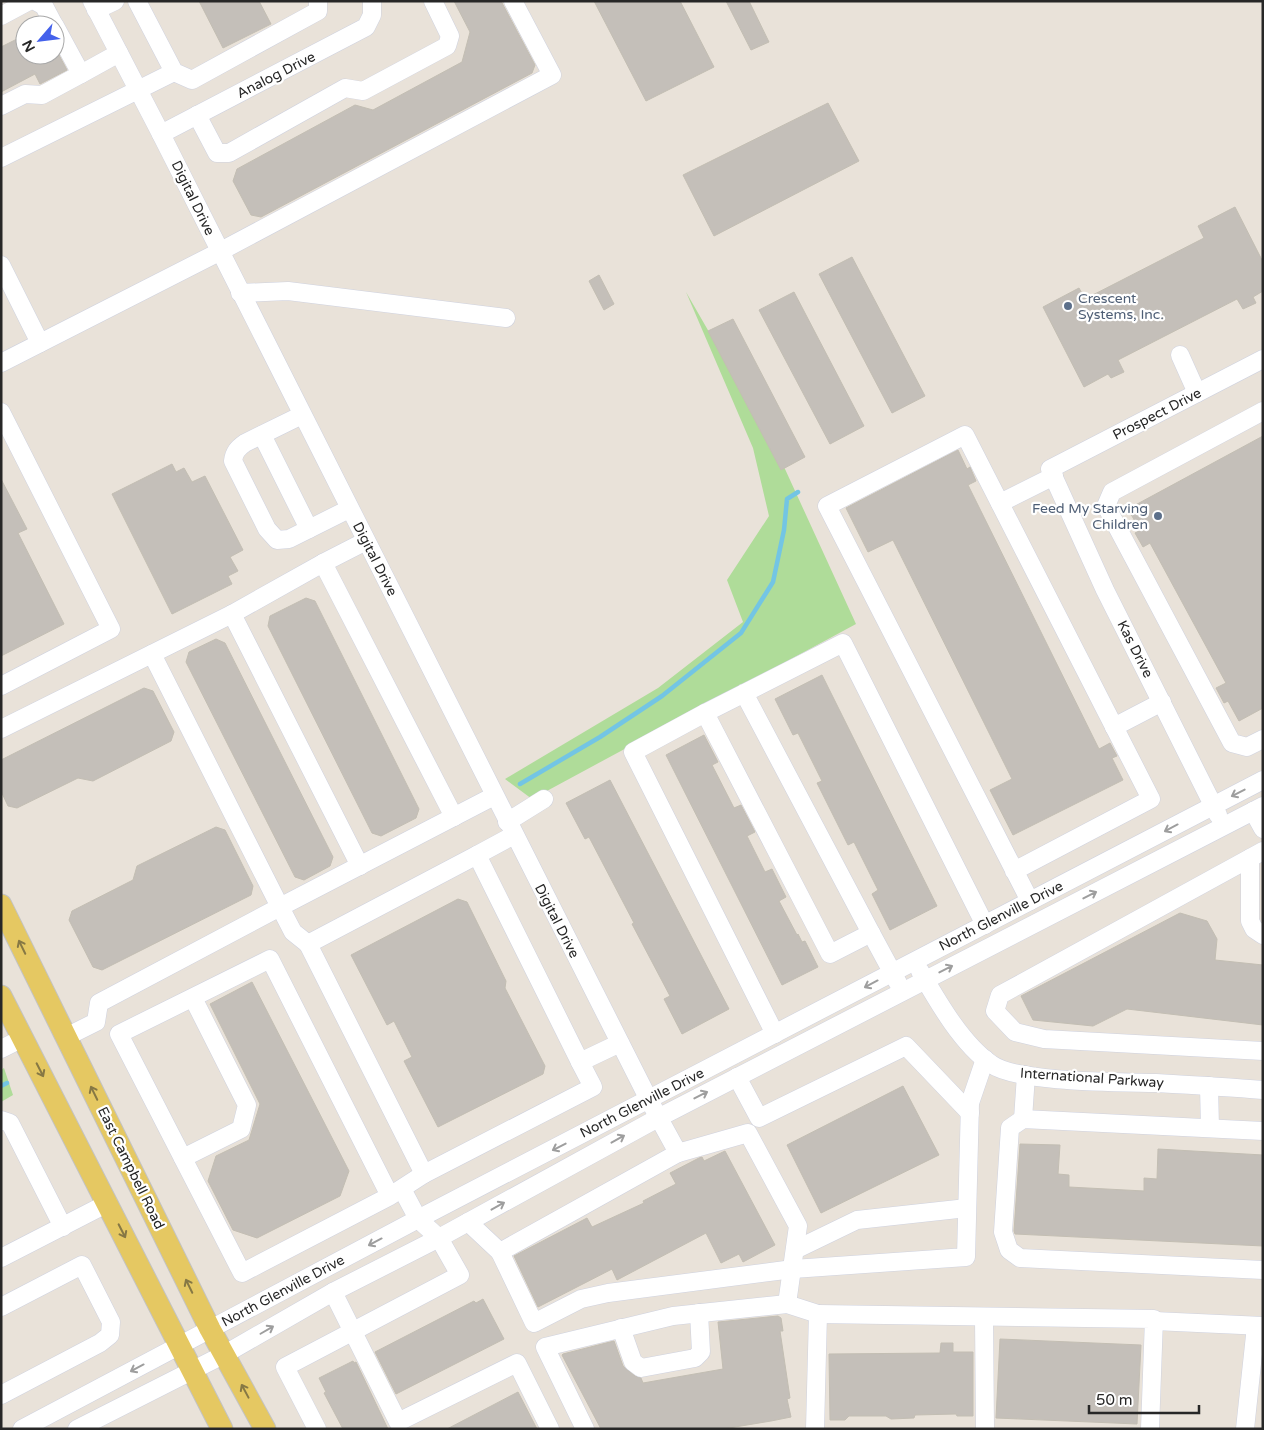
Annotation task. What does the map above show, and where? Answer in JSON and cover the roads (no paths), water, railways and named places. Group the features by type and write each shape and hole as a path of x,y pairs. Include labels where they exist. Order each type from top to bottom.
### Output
{"main road":[{"name":"East Campbell Road","path":"1,906 210,1330 265,1429"},
{"path":"1,996 222,1429"}],"street":[{"path":"1,16 30,1"},
{"path":"35,1 44,6 49,15"},
{"path":"94,6 115,1"},
{"path":"137,1 174,72 192,80 318,11 318,1"},
{"name":"Analog Drive","path":"161,134 366,27 372,15 372,1"},
{"path":"197,115 217,153 229,153 345,88 363,91 447,46 450,36 433,1"},
{"path":"1,363 219,252 552,75 513,1"},
{"name":"Digital Drive","path":"94,6 161,134 648,1100 678,1153"},
{"path":"65,44 81,74"},
{"path":"1,106 25,94 42,95 119,53"},
{"path":"1,158 174,72"},
{"path":"1,265 40,343"},
{"path":"240,293 288,291 506,318"},
{"path":"1180,355 1197,393"},
{"name":"Prospect Drive","path":"1000,503 1052,472 1263,359"},
{"path":"1263,411 1112,492 1106,506 1232,743 1247,747 1263,739"},
{"path":"1,412 111,630 1,686"},
{"path":"302,415 237,449 232,461 267,529 277,540 282,540 309,529 349,509"},
{"path":"262,435 309,529"},
{"path":"1014,871 1151,799 965,435 827,506 1014,871 1030,901"},
{"name":"Kas Drive","path":"1052,472 1105,590 1223,827"},
{"path":"1,729 232,614 366,541"},
{"path":"323,563 454,817"},
{"path":"232,614 360,866"},
{"path":"775,1034 632,752 705,713 843,642 985,925"},
{"path":"152,654 293,932 308,944 424,1174"},
{"path":"744,693 903,992"},
{"path":"1114,727 1162,702"},
{"path":"705,713 830,954 871,933"},
{"name":"North Glenville Drive","path":"22,1429 418,1219 1263,780"},
{"path":"96,1022 99,1003 494,796"},
{"path":"308,944 476,855 544,799"},
{"path":"1258,809 1263,829"},
{"name":"North Glenville Drive","path":"77,1429 102,1423 333,1292 439,1238 658,1118 1258,809"},
{"path":"1256,854 1250,921 1254,929 1263,935"},
{"path":"1256,854 1000,995 995,1011 1015,1032 1044,1039 1263,1051"},
{"path":"96,1022 119,1034 242,1273 396,1193 424,1174 593,1087 476,855"},
{"path":"119,1034 270,959 396,1193 418,1219 439,1238 460,1275 285,1367 317,1429"},
{"name":"International Parkway","path":"914,962 969,1043 992,1065 1013,1073 1062,1079 1263,1090"},
{"path":"183,1158 241,1129 247,1105 193,998"},
{"path":"66,1037 96,1022"},
{"path":"1,1049 23,1038"},
{"path":"580,1062 620,1043"},
{"path":"500,1252 678,1153 748,1134 758,1118 906,1046 970,1113"},
{"path":"468,1222 500,1252 534,1323 580,1299 608,1293 792,1269 966,1257 970,1103 985,1059"},
{"path":"1023,1119 1026,1075"},
{"path":"737,1077 758,1118"},
{"path":"1209,1086 1210,1128"},
{"path":"1263,1131 1023,1119 1010,1128 1003,1232 1009,1250 1020,1258 1263,1270"},
{"path":"1,1120 10,1123 63,1227"},
{"path":"748,1134 798,1226 787,1304"},
{"path":"1,1258 108,1203"},
{"path":"795,1250 857,1220 967,1208"},
{"path":"1,1307 82,1265 111,1322 110,1336 100,1343 1,1394"},
{"path":"333,1292 400,1426 517,1363 550,1429"},
{"path":"585,1429 545,1347 673,1316 787,1304 818,1314 1154,1319 1154,1321 1259,1326 1245,1429"},
{"path":"621,1328 633,1362 641,1368 695,1358 701,1352 699,1313"},
{"path":"815,1429 818,1314"},
{"path":"984,1317 986,1429"},
{"path":"1150,1429 1154,1321"}],"waterway":[{"path":"520,784 600,737 662,696 741,633 773,582 784,530 787,499 798,492"},
{"path":"1,1086 7,1083"}],"place":[{"name":"Crescent Systems, Inc.","path":"1068,306"},
{"name":"Feed My Starving Children","path":"1158,516"}]}
